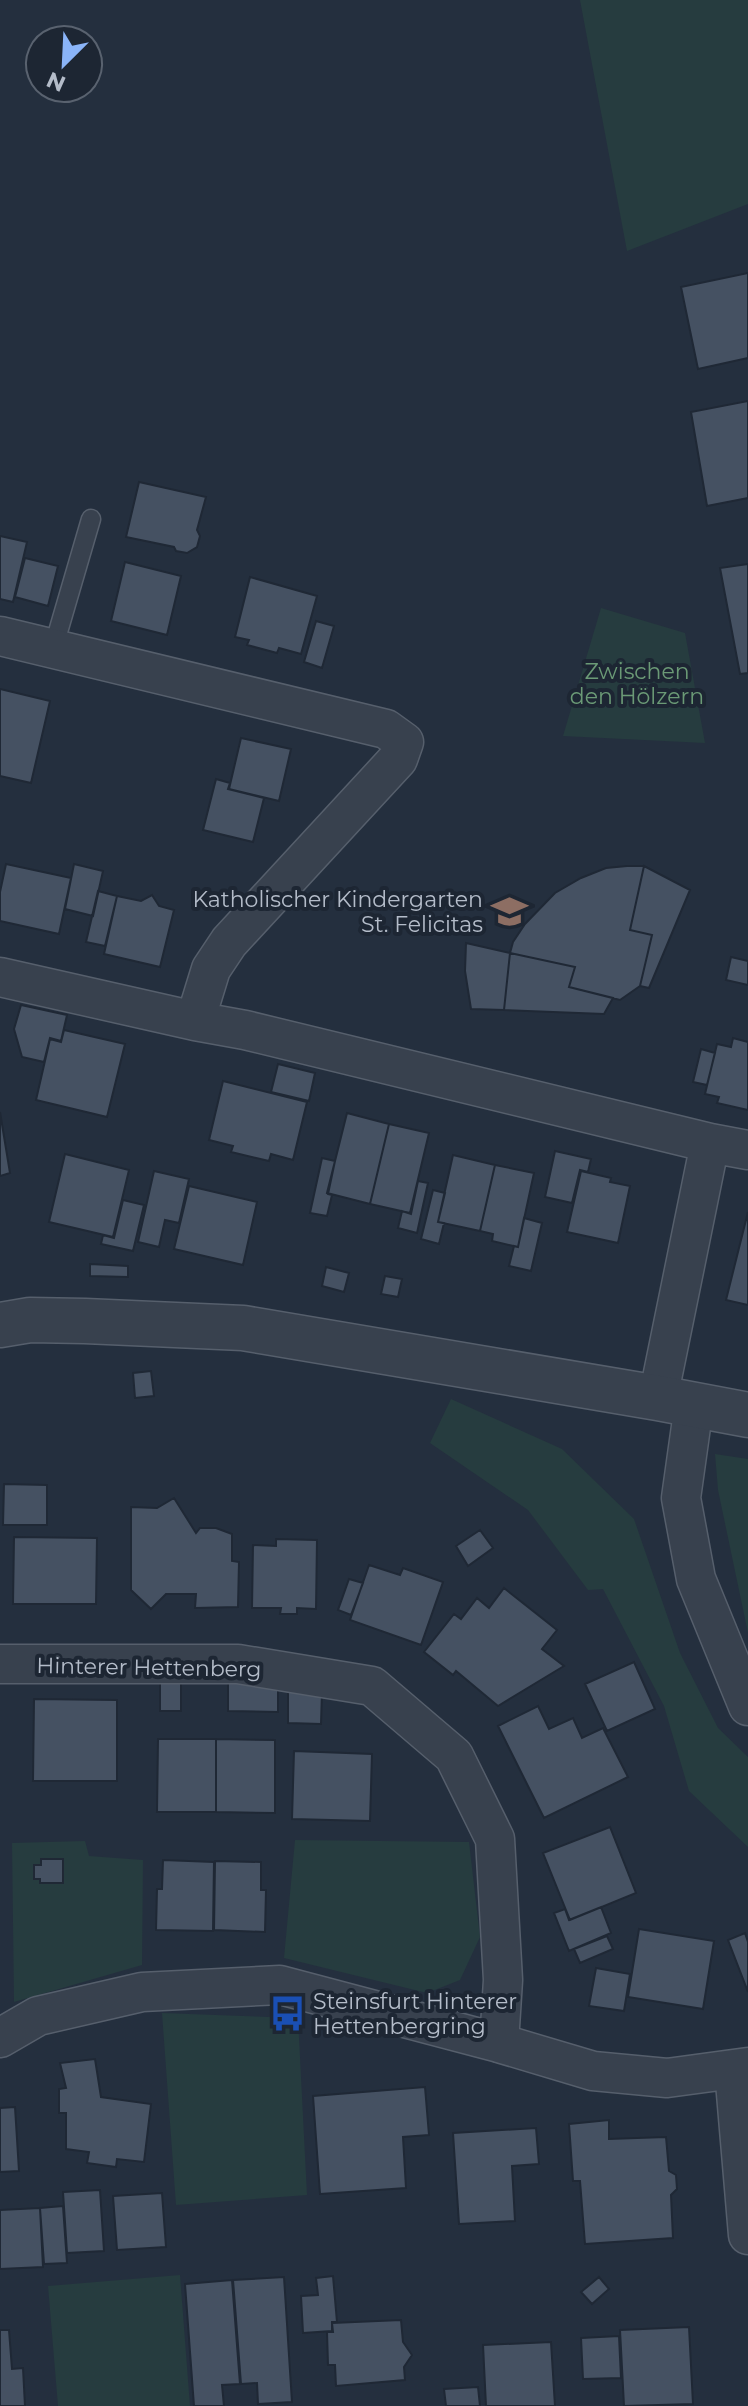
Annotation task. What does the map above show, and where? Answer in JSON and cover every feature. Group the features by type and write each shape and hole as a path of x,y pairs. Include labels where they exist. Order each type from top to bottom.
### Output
{"street":[{"path":"0,636 386,729 404,742 398,759 229,942 211,969 195,1021"},
{"path":"4,978 260,1034 748,1150"},
{"path":"710,1143 676,1401 681,1498 696,1579 748,1706"},
{"path":"0,1325 30,1320 243,1328 748,1415"},
{"name":"Hinterer Hettenberg","path":"0,1664 238,1664 372,1686 454,1756 495,1839 503,1980 499,2043"},
{"path":"0,2038 38,2016 142,1992 280,1985 593,2071 667,2078 741,2068 748,2235"}],"lane":[{"path":"53,649 91,519"}],"green space":[{"path":"580,0 748,0 748,204 627,251"},
{"name":"Zwischen den Hölzern","path":"601,608 685,633 705,743 563,736"},
{"path":"451,1399 562,1449 634,1519 680,1653 718,1728 748,1757 748,1847 689,1791 664,1706 603,1589 588,1590 528,1510 430,1443"},
{"path":"715,1454 748,1459 748,1633 718,1490"},
{"path":"295,1840 469,1842 480,1937 460,1980 427,1993 284,1958"},
{"path":"85,1841 89,1856 143,1860 142,1965 14,2002 12,1843"},
{"path":"162,2013 298,2018 307,2195 176,2205"},
{"path":"180,2275 190,2406 58,2406 48,2286"}],"building":[{"path":"748,273 748,358 698,369 681,287"},
{"path":"748,401 748,498 707,506 691,412"},
{"path":"139,482 206,497 197,530 200,536 197,547 187,553 176,551 174,547 126,537"},
{"path":"0,536 27,542 13,602 0,599"},
{"path":"25,558 58,566 48,606 15,597"},
{"path":"125,562 181,576 167,635 111,621"},
{"path":"748,564 748,673 740,674 720,568"},
{"path":"250,577 317,596 301,654 279,648 277,653 247,645 249,640 235,637"},
{"path":"316,621 334,626 322,668 304,662"},
{"path":"0,689 50,701 31,783 0,776"},
{"path":"241,738 291,749 279,801 229,789"},
{"path":"216,779 230,783 228,789 264,798 253,842 203,830"},
{"path":"6,864 71,878 59,934 0,921 0,892"},
{"path":"74,864 103,871 93,916 65,909"},
{"path":"644,866 630,930 652,935 640,986 620,1000 569,987 575,967 510,953 525,924 555,893 606,868"},
{"path":"644,866 690,890 649,988 640,986 652,935 630,930"},
{"path":"98,891 117,896 105,946 86,942"},
{"path":"152,895 159,906 174,910 160,967 104,954 117,896 141,901"},
{"path":"466,943 510,953 504,1010 471,1009 465,971"},
{"path":"510,953 575,967 569,987 613,998 604,1014 504,1010"},
{"path":"731,957 748,961 748,985 726,980"},
{"path":"21,1005 67,1015 61,1041 50,1038 44,1062 22,1057 14,1029"},
{"path":"64,1030 125,1044 107,1117 36,1100 50,1039 61,1042"},
{"path":"733,1038 748,1042 748,1110 717,1103 719,1097 705,1094 717,1044 731,1047"},
{"path":"701,1049 715,1053 707,1085 693,1082"},
{"path":"278,1064 315,1073 309,1101 271,1092"},
{"path":"223,1081 307,1102 293,1160 271,1154 269,1161 231,1152 233,1146 209,1140"},
{"path":"0,1112 10,1173 0,1176"},
{"path":"347,1113 389,1124 370,1204 327,1193"},
{"path":"389,1124 429,1133 410,1213 370,1204"},
{"path":"555,1151 591,1159 588,1172 580,1170 572,1203 545,1197"},
{"path":"65,1154 129,1170 113,1237 49,1222"},
{"path":"453,1155 495,1165 480,1231 438,1222"},
{"path":"322,1158 335,1161 327,1216 310,1213"},
{"path":"495,1165 534,1173 518,1247 492,1241 493,1234 480,1231"},
{"path":"154,1171 189,1179 179,1223 165,1220 159,1247 138,1242"},
{"path":"581,1171 630,1186 618,1243 567,1232"},
{"path":"418,1181 428,1183 417,1233 398,1228 402,1211 411,1214"},
{"path":"189,1186 257,1202 243,1265 174,1249"},
{"path":"433,1190 445,1193 438,1222 444,1223 439,1244 421,1239"},
{"path":"123,1200 144,1205 133,1251 101,1244 103,1235 114,1238"},
{"path":"748,1212 748,1305 726,1300"},
{"path":"524,1218 542,1223 531,1271 509,1266 514,1246 518,1247"},
{"path":"90,1264 128,1266 128,1277 90,1276"},
{"path":"326,1267 349,1273 344,1292 322,1286"},
{"path":"385,1276 402,1279 398,1297 381,1294"},
{"path":"151,1371 154,1396 135,1398 133,1373"},
{"path":"4,1484 47,1485 47,1525 3,1525"},
{"path":"174,1498 196,1533 200,1528 216,1528 232,1534 232,1561 239,1562 238,1607 195,1608 196,1594 166,1594 151,1609 131,1590 131,1507 157,1508"},
{"path":"480,1530 493,1548 468,1566 456,1546"},
{"path":"14,1537 97,1538 96,1604 13,1604"},
{"path":"276,1539 317,1540 316,1609 297,1608 297,1614 280,1614 281,1608 252,1608 253,1545 276,1546"},
{"path":"369,1565 400,1575 403,1568 443,1582 421,1645 350,1620"},
{"path":"349,1579 363,1583 351,1615 338,1610"},
{"path":"504,1588 557,1630 542,1649 564,1666 498,1706 456,1671 453,1675 424,1652 454,1614 461,1619 477,1598 489,1608"},
{"path":"634,1662 655,1709 607,1731 585,1684"},
{"path":"160,1679 181,1679 181,1711 160,1711"},
{"path":"228,1679 278,1680 278,1712 228,1711"},
{"path":"288,1691 322,1692 321,1724 288,1723"},
{"path":"34,1699 117,1700 117,1781 33,1781"},
{"path":"538,1706 549,1729 573,1718 582,1738 603,1728 628,1777 544,1818 498,1726"},
{"path":"158,1739 216,1739 216,1812 157,1812"},
{"path":"216,1739 275,1740 275,1813 216,1812"},
{"path":"294,1751 372,1754 370,1821 292,1819"},
{"path":"610,1827 636,1893 570,1920 543,1853"},
{"path":"41,1859 63,1859 63,1883 40,1883 40,1879 34,1879 34,1865 41,1865"},
{"path":"163,1860 214,1862 213,1931 156,1930 157,1889 162,1889"},
{"path":"215,1861 261,1862 261,1890 266,1890 265,1932 214,1930"},
{"path":"601,1907 611,1933 569,1951 554,1913 565,1909 569,1920"},
{"path":"639,1929 714,1941 703,2009 628,1997"},
{"path":"745,1933 748,1942 748,1992 728,1940"},
{"path":"607,1936 613,1949 580,1963 574,1949"},
{"path":"596,1968 630,1974 624,2011 589,2006"},
{"path":"95,2059 101,2097 151,2104 144,2162 117,2159 116,2167 87,2163 89,2152 66,2149 66,2113 59,2113 59,2089 66,2088 60,2063"},
{"path":"425,2087 429,2135 403,2137 406,2188 320,2194 313,2096"},
{"path":"15,2107 19,2171 0,2172 0,2108"},
{"path":"609,2120 609,2139 666,2137 669,2171 676,2175 677,2189 671,2195 673,2238 585,2244 580,2181 573,2181 569,2124"},
{"path":"536,2128 539,2164 512,2166 515,2221 459,2224 453,2133"},
{"path":"100,2190 104,2251 67,2253 63,2192"},
{"path":"162,2193 166,2247 117,2250 113,2196"},
{"path":"63,2206 67,2263 44,2264 40,2208"},
{"path":"40,2208 43,2267 0,2269 0,2210"},
{"path":"333,2276 337,2322 332,2322 332,2331 303,2333 301,2296 318,2295 316,2278"},
{"path":"284,2277 292,2402 258,2404 257,2383 241,2384 233,2280"},
{"path":"599,2277 609,2289 592,2304 581,2292"},
{"path":"232,2280 240,2384 222,2385 224,2406 194,2406 185,2284"},
{"path":"401,2320 403,2342 412,2355 404,2367 405,2380 336,2386 335,2365 328,2365 327,2332 333,2332 332,2323"},
{"path":"689,2327 693,2404 624,2406 620,2330"},
{"path":"0,2330 9,2330 12,2369 23,2368 25,2406 0,2406"},
{"path":"619,2336 621,2378 583,2379 581,2338"},
{"path":"551,2342 555,2406 486,2406 483,2345"},
{"path":"478,2387 480,2406 446,2406 444,2389"}],"place":[{"name":"Katholischer Kindergarten St. Felicitas","path":"509,912"},
{"name":"Steinsfurt Hinterer Hettenbergring","path":"287,2014"}]}
